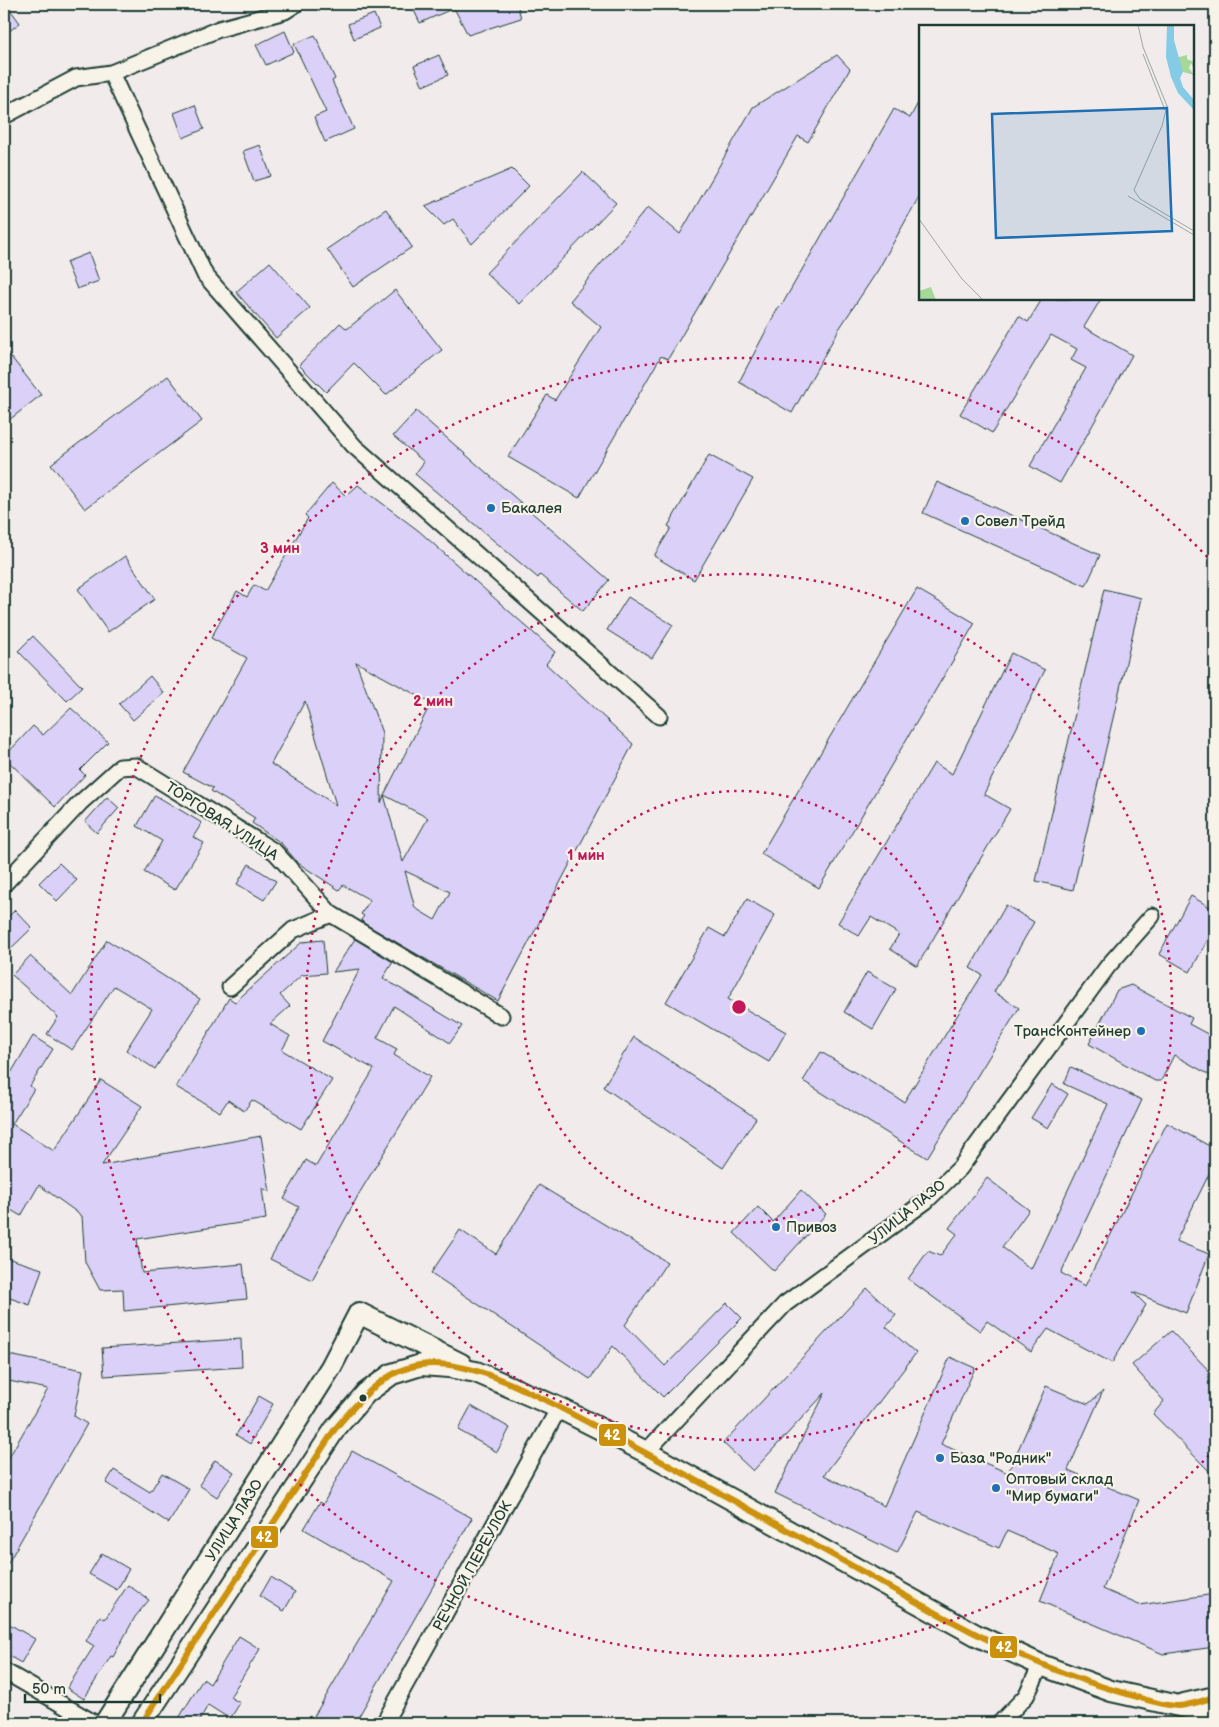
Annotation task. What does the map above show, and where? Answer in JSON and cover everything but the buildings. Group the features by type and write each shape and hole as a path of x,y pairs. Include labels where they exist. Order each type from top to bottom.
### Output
{"main road":[{"name":"УЛИЦА ЛАЗО","path":"105,1723 331,1367 359,1313 476,1372"},
{"path":"142,1723 335,1430 366,1393 392,1374 421,1365 450,1366 476,1372 560,1408 646,1452 976,1635 1041,1665 1111,1690 1215,1714"},
{"path":"1177,1706 1215,1698"}],"street":[{"path":"4,116 76,78 111,73 219,29 285,11 296,4"},
{"path":"111,73 205,275 354,446 659,716"},
{"name":"ТОРГОВАЯ УЛИЦА","path":"4,884 80,803 113,773 120,767 136,766 275,852 332,914 501,1016"},
{"path":"230,987 293,930 332,914"},
{"name":"УЛИЦА ЛАЗО","path":"646,1452 785,1304 926,1201 960,1168 1108,966 1152,916"},
{"name":"РЕЧНОЙ ПЕРЕУЛОК","path":"384,1723 560,1408"},
{"path":"1000,1723 1026,1696 1041,1665"},
{"path":"4,1671 94,1723"}],"transit line":[{"name":"42","path":"142,1723 335,1429 372,1389 394,1373 420,1365 441,1364 463,1367 485,1374 508,1382 530,1393 687,1475 948,1619 1016,1653 1087,1682 1164,1704 1182,1706 1215,1697"}],"place":[{"name":"Бакалея","path":"491,508"},
{"name":"Совел Трейд","path":"965,521"},
{"name":"ТрансКонтейнер","path":"1141,1031"},
{"name":"Привоз","path":"776,1227"},
{"name":"База \"Родник\"","path":"940,1458"},
{"name":"Оптовый склад \"Мир бумаги\"","path":"996,1488"}]}
